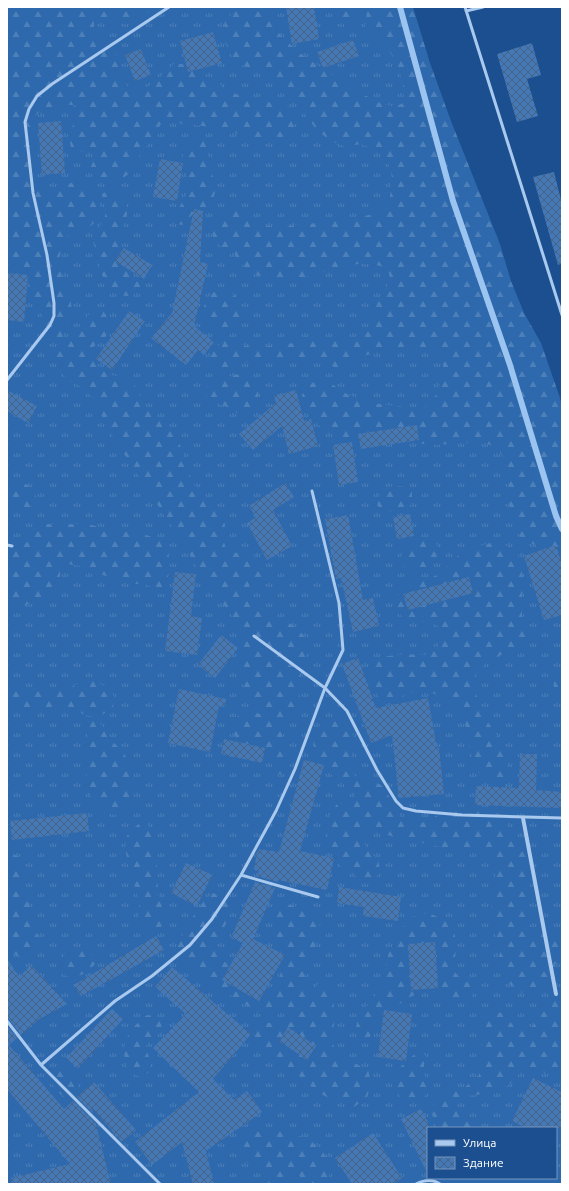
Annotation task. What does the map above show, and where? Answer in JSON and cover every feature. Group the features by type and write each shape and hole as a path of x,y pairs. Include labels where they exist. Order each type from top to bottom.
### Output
{"street":[{"path":"523,818 556,994"}],"lane":[{"path":"7,380 50,325 54,316 54,302 48,262 33,193 25,122 28,108 37,96 52,84 169,7"},
{"path":"465,7 562,315"},
{"path":"466,11 483,7"},
{"path":"41,1064 115,1001 152,976 190,944 212,919 241,875 282,797 295,769 325,688 343,650 339,603 312,491"},
{"path":"7,545 12,546"},
{"path":"254,636 325,688 347,711 377,770 396,801 403,808 416,811 462,815 562,818"},
{"path":"241,875 318,897"},
{"path":"7,1020 41,1064 158,1184"},
{"path":"416,1184 428,1180 436,1181 440,1184"}],"green space":[{"path":"7,7 400,7 562,529 562,1184 7,1184"},
{"path":"7,7 155,7 136,21 124,24 108,18 98,18 94,23 94,34 106,42 114,50 121,77 123,81 132,89 141,90 155,82 174,64 183,64 236,94 290,107 297,116 293,132 283,138 251,138 226,130 169,122 160,125 155,138 143,149 130,173 120,180 103,178 92,172 91,166 96,156 92,152 78,152 71,148 68,134 79,115 76,105 42,109 35,116 33,181 38,188 44,192 71,183 86,183 95,191 100,205 97,219 91,226 78,228 72,231 64,241 60,254 60,268 70,299 71,308 70,322 61,338 56,337 48,331 32,291 20,267 12,259 7,245"},
{"path":"241,7 259,7 282,37 299,53 355,90 378,102 394,107 403,103 404,88 400,72 389,50 370,34 365,26 367,11 369,7 413,7 430,63 451,121 500,244 511,281 524,313 541,343 560,398 562,406 562,547 536,545 523,541 514,527 509,503 509,485 505,460 497,448 482,441 437,445 340,437 324,430 307,413 303,403 303,394 310,384 318,380 327,381 347,394 366,402 411,408 425,407 436,395 443,375 443,359 436,351 422,347 384,351 358,357 350,366 340,369 311,359 283,358 250,361 227,370 213,371 206,368 206,361 223,340 236,341 245,346 262,347 362,336 371,328 377,302 385,292 390,278 387,268 373,264 358,264 341,267 295,280 271,279 247,272 234,253 214,242 212,231 222,210 229,209 236,211 241,217 256,224 281,228 299,224 322,223 338,218 352,219 373,214 385,204 390,197 392,177 387,158 376,149 360,144 346,147 331,141 319,132 307,118 293,93 275,76 241,65 232,57 226,44 224,29 225,20"},
{"path":"331,7 358,7 357,15 348,25 339,23"},
{"path":"193,137 202,138 206,145 215,186 215,194 208,205 194,213 187,223 181,225 177,223 176,215 187,191 187,177 182,152"},
{"path":"107,191 121,196 126,203 127,215 120,237 119,248 128,273 141,285 139,292 129,296 117,293 104,280 93,241 104,220 106,206 102,194"},
{"path":"218,290 233,294 241,303 241,316 238,324 235,329 230,332 213,326 203,316 206,301 210,295"},
{"path":"103,311 107,317 109,328 103,340 93,347 92,360 105,372 131,380 138,391 142,403 171,431 180,445 192,482 201,494 214,503 221,513 225,525 223,539 226,549 233,553 245,552 253,554 260,561 263,575 256,582 250,584 248,593 251,599 263,610 290,623 301,632 305,639 306,656 299,686 301,710 297,716 286,724 283,730 282,742 284,762 280,774 275,772 270,758 235,736 230,730 232,722 242,714 260,714 261,710 256,698 243,686 238,669 241,635 239,624 223,604 216,588 205,580 192,561 188,548 180,539 111,434 92,397 80,386 68,380 60,371 54,355 54,349 60,344 68,341 90,313"},
{"path":"244,373 254,378 258,389 257,406 250,414 244,417 207,398 204,390 210,380"},
{"path":"7,477 26,484 33,490 37,499 31,507 25,509 7,509"},
{"path":"394,486 406,487 412,492 412,503 406,509 398,511 389,512 381,510 377,503 379,496 384,488"},
{"path":"46,524 88,524 110,530 144,534 157,539 167,546 169,558 168,576 162,594 157,594 154,588 147,585 128,583 88,570 81,566 67,564 60,569 60,584 57,591 52,595 38,598 21,608 14,608 7,603 7,556 17,547 26,543 36,530"},
{"path":"416,539 428,540 436,543 439,550 435,560 429,568 415,570 404,567 402,562 403,550"},
{"path":"490,543 517,549 524,582 522,617 528,631 522,648 492,658 477,671 474,686 480,711 500,739 508,759 506,777 497,781 486,780 478,771 473,760 465,725 457,712 446,701 432,693 417,691 408,693 386,704 376,693 372,682 374,670 381,657 405,654 425,655 436,650 442,638 438,626 428,622 414,622 403,618 397,609 398,595 410,584 428,579 444,572 451,561 465,551"},
{"path":"559,667 562,667 562,705 558,701 554,692 555,677"},
{"path":"7,680 25,689 56,690 70,688 80,682 90,680 110,688 114,697 113,708 108,712 97,716 88,716 68,707 22,710 7,707"},
{"path":"326,719 341,719 351,728 354,738 350,762 354,775 363,782 376,782 384,787 404,822 426,822 440,813 451,810 475,810 490,813 498,817 518,837 524,846 527,859 528,870 526,903 529,923 534,933 543,934 555,931 562,935 562,954 542,985 529,994 520,992 507,982 501,972 499,959 501,950 493,927 491,911 495,875 493,861 488,850 479,846 459,848 441,847 391,836 371,829 364,833 363,839 366,847 378,860 379,872 375,879 370,884 361,882 352,870 341,867 329,846 327,831 330,814 337,804 348,803 355,800 354,790 334,777 326,769 314,750 314,740 317,729"},
{"path":"96,721 102,725 110,738 124,754 129,763 133,776 133,789 130,808 116,815 101,810 94,803 87,781 86,756 89,722"},
{"path":"140,823 147,824 152,830 156,846 158,893 165,917 161,927 150,932 142,930 140,927 139,903 127,860 126,851 127,836 131,830"},
{"path":"7,855 15,855 22,858 23,884 35,922 38,938 35,951 23,957 13,954 7,947"},
{"path":"213,893 226,901 229,911 221,935 215,944 220,959 273,992 278,990 281,975 280,950 273,928 275,916 283,904 301,908 318,922 321,928 301,988 304,991 312,991 318,984 325,981 332,988 335,1018 332,1038 334,1049 342,1058 368,1069 371,1083 367,1098 354,1107 327,1097 319,1093 298,1075 274,1059 255,1050 252,1047 256,1026 264,1023 286,1023 294,1021 297,1020 297,1013 288,1009 273,1009 258,1012 233,997 188,966 181,959 177,946 197,911"},
{"path":"428,913 447,923 452,928 456,942 454,971 461,979 471,984 473,991 472,995 464,1003 451,1002 441,993 433,992 417,994 378,1018 369,1039 362,1039 355,1032 358,1018 383,985 388,955 399,931 412,917"},
{"path":"79,948 91,953 96,963 81,975 63,975 61,968 62,958 69,950"},
{"path":"554,1000 562,1000 562,1068 548,1074 528,1066 510,1084 503,1088 487,1093 464,1096 458,1102 458,1108 460,1115 471,1127 437,1127 432,1114 433,1105 440,1096 464,1088 479,1075 483,1056 480,1018 486,1012 504,1013 514,1027 520,1031 530,1029 538,1020 543,1009"},
{"path":"147,1015 156,1016 163,1022 159,1033 147,1040 146,1050 151,1061 149,1072 141,1077 130,1073 124,1056 124,1048 129,1033"},
{"path":"418,1051 423,1052 426,1057 424,1072 427,1089 421,1102 410,1102 399,1095 391,1081 398,1069"},
{"path":"62,1064 72,1071 76,1077 78,1090 73,1101 61,1095 53,1085 52,1075 55,1067"},
{"path":"262,1130 301,1136 317,1145 323,1152 330,1167 328,1179 324,1184 313,1184 306,1182 294,1169 287,1170 284,1175 286,1184 266,1184 258,1166 240,1160 239,1153 241,1143 247,1137"}],"building":[{"path":"286,7 314,7 319,39 292,44"},
{"path":"213,32 222,63 188,72 180,41"},
{"path":"353,40 359,56 323,68 317,52"},
{"path":"532,43 541,75 527,79 538,116 517,122 497,54"},
{"path":"141,49 151,75 135,81 125,55"},
{"path":"61,121 65,173 42,175 38,123"},
{"path":"160,159 183,163 177,201 153,197"},
{"path":"554,172 562,204 562,264 558,265 533,177"},
{"path":"194,209 203,211 200,262 208,264 194,326 214,342 204,355 198,350 186,365 151,338 172,313"},
{"path":"124,248 152,265 144,279 115,261"},
{"path":"7,273 28,275 24,322 7,320"},
{"path":"129,311 145,321 112,370 96,359"},
{"path":"7,390 37,406 28,423 7,411"},
{"path":"296,390 304,421 311,419 318,446 289,454 282,426 253,450 239,434 276,403 274,396"},
{"path":"417,425 419,440 361,449 358,434"},
{"path":"352,442 358,482 339,485 333,445"},
{"path":"285,483 294,497 273,510 292,546 267,560 247,523 256,517 249,506"},
{"path":"410,514 414,536 397,539 393,517"},
{"path":"348,515 363,600 373,598 379,626 353,632 341,578 336,579 325,519"},
{"path":"556,545 562,565 562,615 544,620 524,556"},
{"path":"175,572 196,574 191,616 202,618 197,655 165,651"},
{"path":"469,577 473,593 408,610 403,594"},
{"path":"221,635 238,648 215,678 198,665"},
{"path":"358,658 376,708 428,698 437,748 439,748 444,794 399,798 392,735 371,743 342,664"},
{"path":"179,689 226,699 225,706 219,706 210,752 168,743"},
{"path":"224,739 265,748 262,763 221,754"},
{"path":"520,754 537,754 536,790 562,792 562,808 475,805 476,786 519,788"},
{"path":"304,760 324,765 300,851 334,858 327,890 278,880 278,882 257,876 259,871 254,870 257,852 259,849 279,852"},
{"path":"87,813 89,831 12,840 10,821"},
{"path":"186,863 212,875 197,906 171,893"},
{"path":"255,882 275,888 253,939 285,955 259,1001 222,980 243,943 231,938"},
{"path":"339,887 401,897 398,921 363,916 364,907 337,903"},
{"path":"156,936 164,950 81,996 74,985"},
{"path":"435,942 438,988 411,990 408,944"},
{"path":"7,958 19,977 31,965 67,1004 39,1019 21,1035 7,1018"},
{"path":"172,967 251,1034 213,1079 234,1100 247,1091 262,1112 206,1151 214,1184 193,1184 182,1142 152,1165 135,1142 199,1092 153,1048 186,1014 155,987"},
{"path":"112,1009 123,1019 78,1068 66,1058"},
{"path":"384,1010 412,1014 406,1061 378,1057"},
{"path":"7,1026 17,1038 9,1045 64,1109 73,1101 96,1124 111,1184 12,1184 11,1178 70,1164 7,1089"},
{"path":"288,1027 316,1046 307,1060 279,1041"},
{"path":"533,1078 562,1092 562,1128 524,1127 512,1121"},
{"path":"94,1082 136,1130 122,1142 92,1108 93,1113 77,1097"},
{"path":"421,1109 428,1122 427,1173 401,1119"},
{"path":"373,1133 402,1178 392,1184 352,1184 335,1158"}],"waterway":[{"path":"400,7 453,201 510,365 556,516 562,529"}]}
